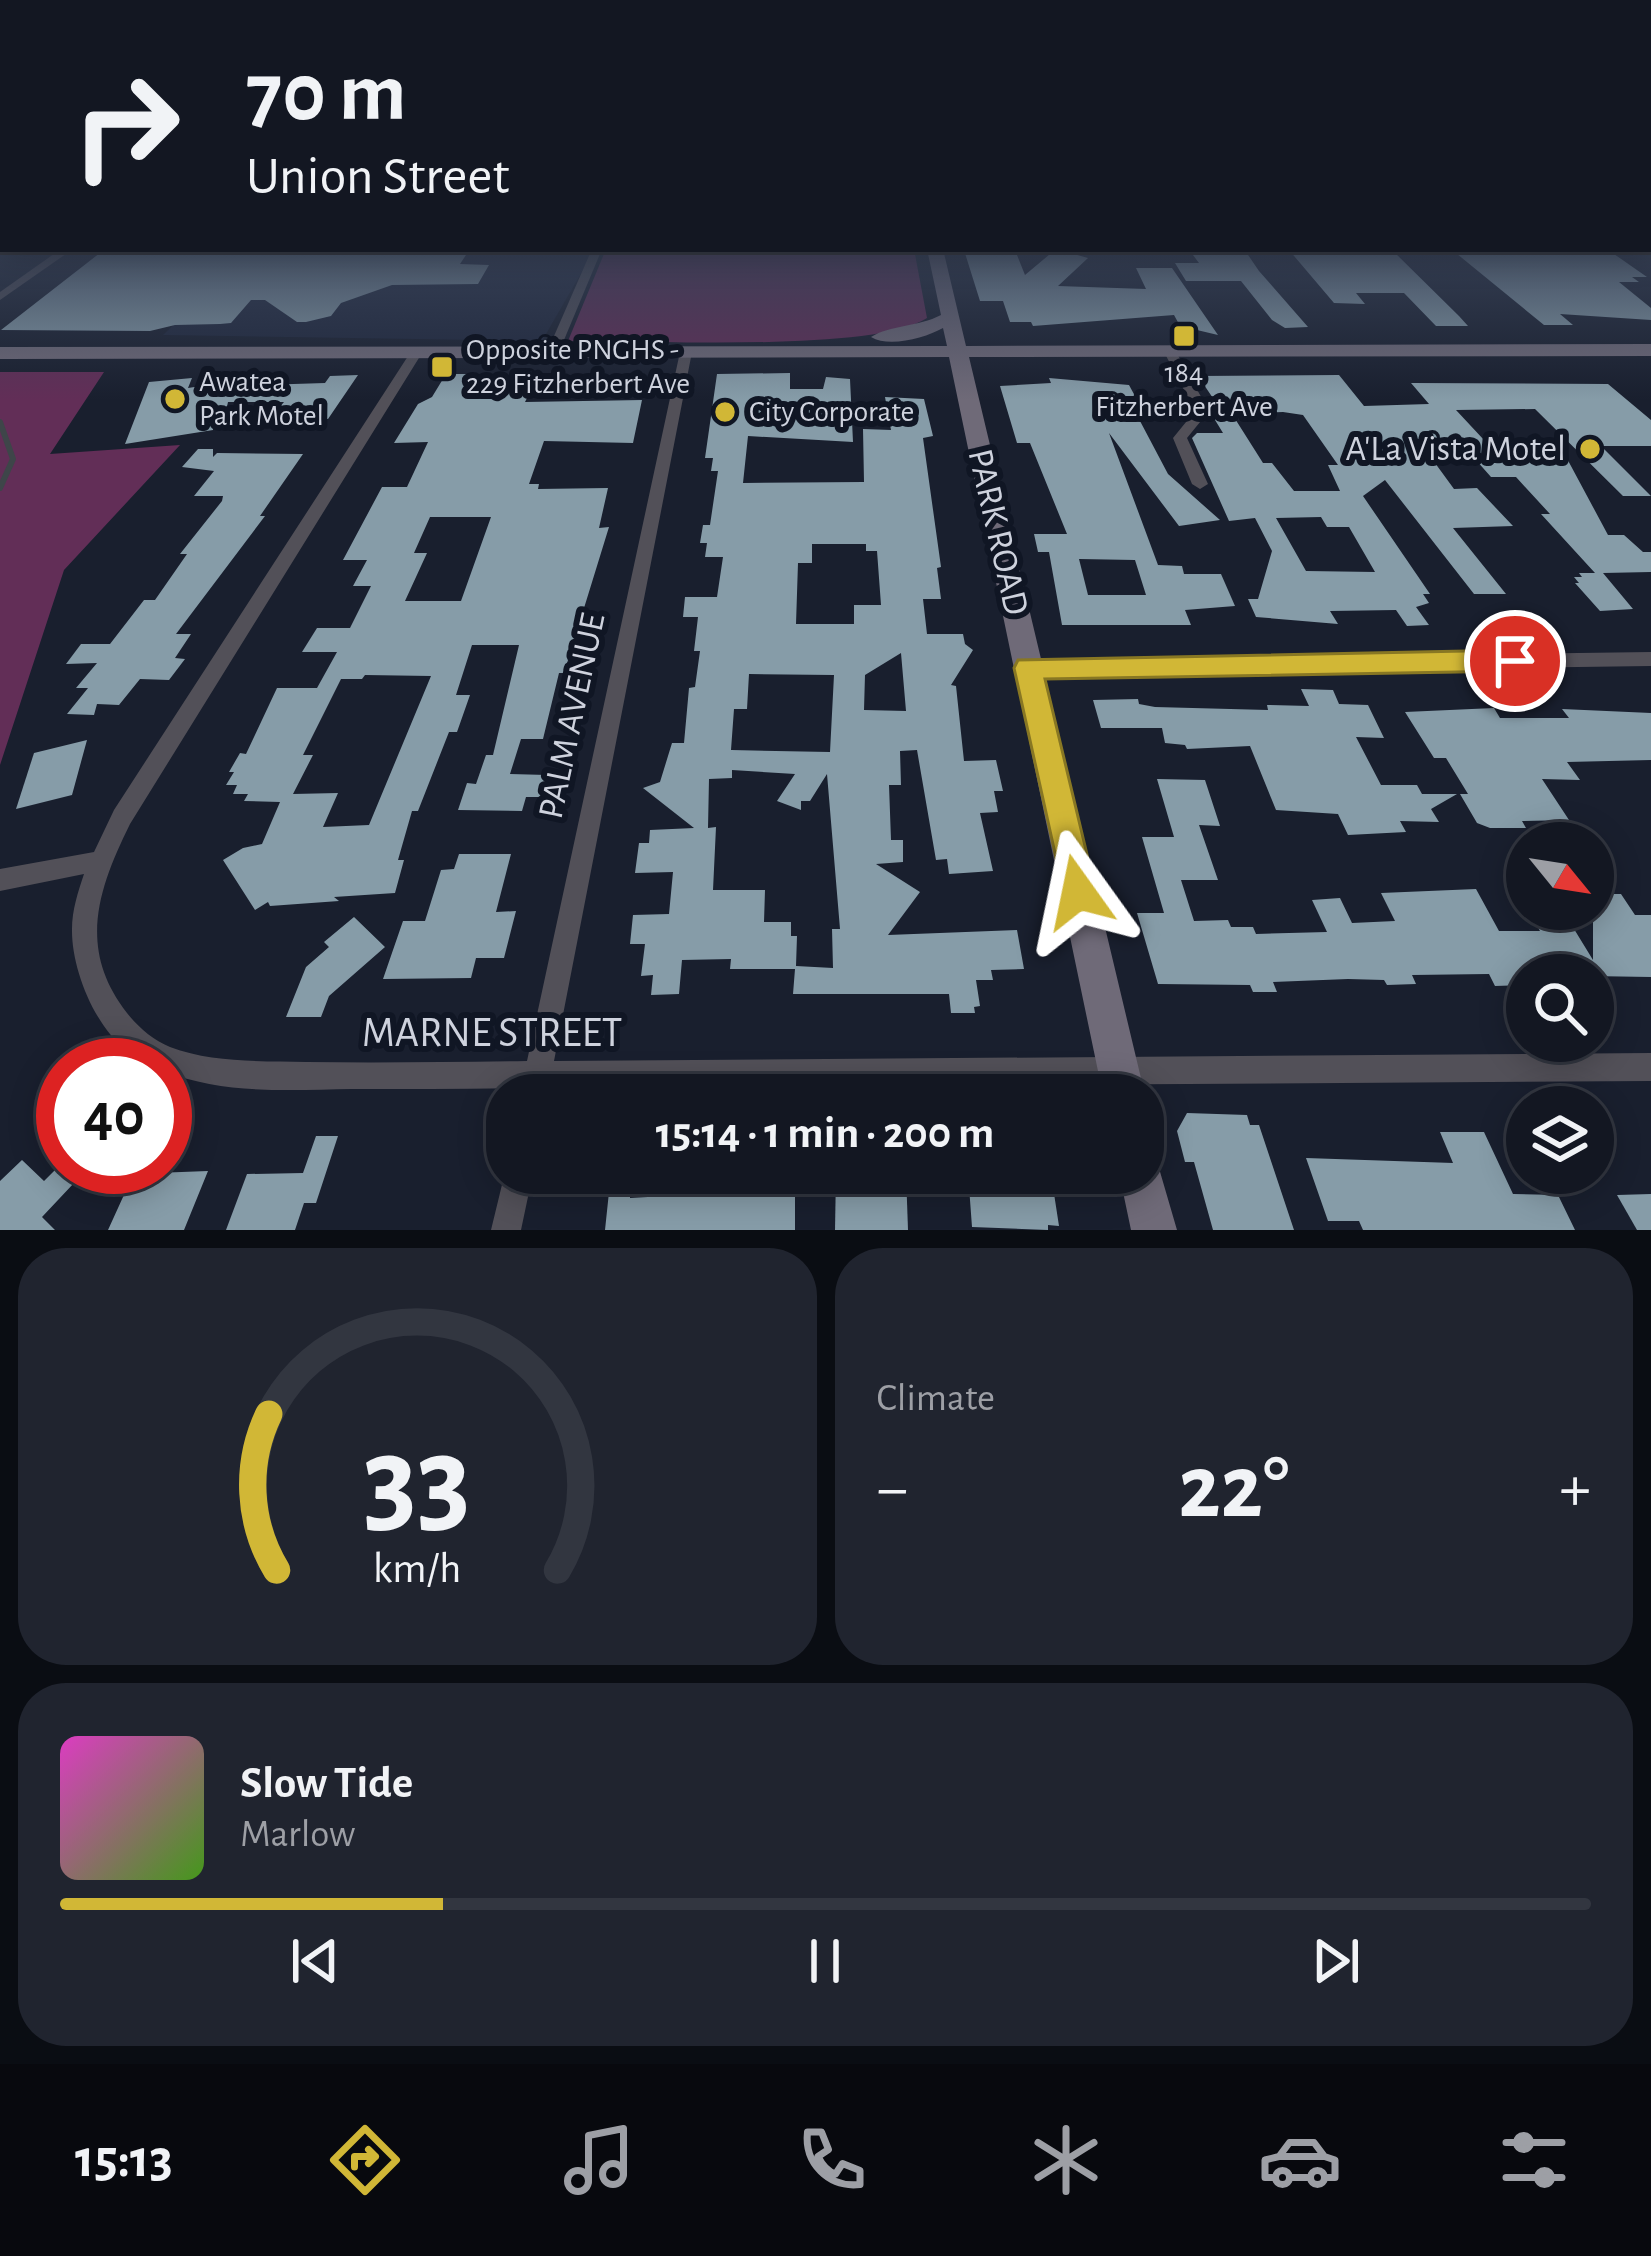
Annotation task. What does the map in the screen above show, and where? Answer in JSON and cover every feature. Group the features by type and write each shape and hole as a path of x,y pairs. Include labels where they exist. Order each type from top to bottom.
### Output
{"main road":[{"name":"PARK ROAD","path":"943,285 1119,1074"},
{"path":"784,352 909,334 935,328 950,317"},
{"path":"0,353 1651,350"},
{"path":"1146,1194 1154,1230"}],"street":[{"path":"553,352 581,285"},
{"path":"1169,350 1202,411 1180,438 1200,484"},
{"name":"MARNE STREET","path":"416,352 122,817 100,861 84,915 88,964 110,1015 154,1054 236,1074 486,1083"},
{"name":"PALM AVENUE","path":"538,1074 686,352"},
{"path":"1028,668 1651,658"},
{"path":"0,880 100,861"},
{"name":"MARNE STREET","path":"1164,1082 1651,1067"},
{"path":"506,1230 514,1194"}],"shaded area":[{"path":"215,285 574,285 542,341 163,335"},
{"path":"591,285 921,285 927,318 899,329 810,340 568,341"},
{"path":"0,372 104,372 50,454 180,445 64,570 0,765"}],"building":[{"path":"58,285 391,285 341,303 331,316 306,322 297,322 265,300 251,300 231,323 150,331 1,330"},
{"path":"975,285 1146,289 1144,285 1184,285 1218,335 1180,326 1174,315 1033,326 1010,322 1003,301 980,301"},
{"path":"1244,285 1272,285 1308,327 1285,328 1272,320"},
{"path":"1319,285 1427,285 1468,326 1436,326 1404,293 1356,293 1365,304 1334,303"},
{"path":"1496,285 1623,285 1651,308 1651,320 1560,314 1573,325 1544,325"},
{"path":"790,373 790,389 823,389 826,377 850,379 853,442 748,436 743,483 864,482 863,429 891,430 885,397 924,399 933,436 923,438 941,567 937,568 941,599 923,599 927,634 963,634 965,644 973,650 951,685 956,686 964,761 996,760 1003,791 994,791 998,812 980,813 993,871 949,874 947,859 936,860 917,750 900,751 901,785 889,785 891,840 903,840 903,862 876,864 920,892 888,935 1017,930 1024,969 991,970 993,980 976,980 980,1006 974,1007 975,1013 951,1013 949,994 793,994 795,969 730,969 731,959 682,960 679,994 651,995 653,975 641,976 645,944 630,944 633,915 669,914 673,872 635,873 639,843 649,843 650,830 694,828 643,788 660,782 672,743 684,743 689,688 695,687 700,651 694,651 698,617 683,617 685,597 717,597 723,557 705,557 707,543 700,543 703,525 710,525 718,471 711,471 713,458 705,458 717,374","holes":["812,544 866,544 866,551 877,551 881,605 854,605 854,624 796,624 798,563 812,563","901,653 906,711 864,710 865,675","749,674 834,675 830,752 731,750 734,709 747,709","732,770 795,774 777,801 801,810 801,801 810,801 827,774 840,929 832,929 833,968 796,966 797,936 791,936 791,922 764,922 765,890 713,890 716,827 708,828 709,779 732,778"]},
{"path":"446,374 471,374 465,385 533,386 525,402 642,400 633,443 544,441 529,484 539,484 538,489 608,488 599,528 609,527 564,673 559,673 543,739 521,739 510,774 547,775 540,797 526,797 522,811 458,810 467,783 476,784 486,755 493,755 519,645 472,645 456,695 470,695 457,732 449,732 418,811 412,811 398,860 404,860 395,893 270,906 268,902 255,910 223,860 262,844 280,802 244,801 248,794 233,794 237,785 226,785 234,772 229,772 240,753 246,754 277,688 317,688 337,652 302,652 317,628 350,628 371,586 353,586 367,560 343,560 382,487 407,487 428,442 394,443 418,404 432,397","holes":["430,517 491,517 461,601 405,601 427,553 414,553","431,676 369,825 323,827 338,793 293,794 313,755 303,755 341,679"]},
{"path":"358,375 328,419 273,415 284,402 228,402 224,420 213,420 213,430 125,444 149,382 192,378 188,388 227,382 226,386 325,383 330,376"},
{"path":"1339,375 1364,406 1429,404 1411,383 1608,384 1651,420 1651,446 1601,446 1651,496 1623,496 1535,409 1456,410 1498,455 1564,453 1608,535 1624,535 1643,552 1651,552 1651,572 1603,573 1633,609 1600,611 1574,577 1595,573 1541,514 1550,514 1516,477 1491,477 1468,451 1427,452 1454,489 1477,488 1513,526 1453,528 1506,594 1474,594 1385,480 1363,496 1430,594 1423,594 1429,603 1416,607 1429,625 1407,626 1396,610 1330,611 1338,624 1256,617 1248,599 1258,599 1272,551 1255,518 1229,521 1192,438 1197,433 1223,433 1212,415 1223,413 1198,376","holes":["1232,414 1303,415 1338,465 1328,465 1340,491 1294,491 1272,463 1263,463","1321,517 1327,527 1349,527 1375,572 1306,571 1276,518"]},
{"path":"1049,378 1129,385 1142,409 1140,421 1168,474 1220,520 1179,526 1109,433 1158,565 1182,566 1184,574 1221,574 1235,606 1185,610 1191,625 1062,625 1049,552 1038,552 1034,534 1067,534 1030,443 1017,443 1000,386 1051,383","holes":["1079,559 1135,560 1146,595 1088,595"]},
{"path":"198,449 213,449 213,457 217,453 303,454 260,516 265,516 176,634 191,634 175,658 185,659 169,680 140,679 119,705 97,704 94,715 67,714 88,688 76,688 97,663 66,664 81,644 110,644 144,600 155,600 187,554 180,554 222,501 223,496 194,496 214,471 182,467"},
{"path":"1301,689 1333,690 1339,704 1368,705 1384,738 1356,737 1381,785 1417,785 1422,794 1457,794 1431,809 1439,822 1400,821 1406,832 1348,835 1338,814 1276,810 1250,746 1187,749 1165,743 1162,728 1101,728 1093,700 1268,710 1267,705 1309,706"},
{"path":"1494,708 1500,718 1569,718 1562,709 1651,713 1651,760 1567,762 1580,780 1542,779 1569,820 1506,822 1506,828 1490,828 1477,823 1460,794 1468,794 1446,758 1434,758 1405,712"},
{"path":"87,740 72,795 16,809 34,753"},
{"path":"1157,779 1205,780 1220,826 1199,825 1218,880 1181,880 1194,921 1228,920 1231,927 1253,927 1256,934 1327,932 1312,900 1340,898 1352,923 1395,921 1381,893 1476,889 1499,931 1575,930 1589,954 1506,954 1506,986 1495,986 1489,974 1412,975 1416,984 1348,979 1273,982 1277,992 1253,992 1250,985 1158,984 1137,913 1164,913 1142,837 1174,837"},
{"path":"459,854 511,854 496,912 516,911 504,958 476,958 471,978 383,979 403,921 425,921 441,870 454,869"},
{"path":"1614,894 1621,894 1635,915 1651,915 1651,977 1614,976 1614,954 1593,954 1593,930 1614,930"},
{"path":"354,917 385,947 329,996 321,1017 286,1017 306,967 329,947 324,942"},
{"path":"1187,1113 1247,1115 1250,1125 1259,1125 1294,1230 1213,1230 1194,1162 1185,1162 1177,1131"},
{"path":"1440,1132 1484,1132 1506,1179 1506,1194 1558,1195 1575,1230 1363,1230 1359,1221 1328,1221 1306,1158 1453,1163"},
{"path":"316,1136 338,1136 316,1203 304,1203 295,1230 226,1230 247,1174 303,1173"},
{"path":"22,1160 36,1173 36,1194 64,1194 42,1217 55,1230 0,1230 0,1181"},
{"path":"208,1171 184,1230 108,1230 124,1194 192,1194 192,1172"},
{"path":"609,1194 630,1194 630,1198 795,1194 795,1230 605,1230"},
{"path":"836,1194 907,1194 908,1230 835,1230"},
{"path":"970,1194 1054,1194 1059,1226 1048,1225 1048,1230 972,1227"},
{"path":"1651,1194 1651,1230 1637,1230 1617,1195"}],"waterway":[{"path":"0,422 13,459 0,488"}],"place":[{"name":"184 Fitzherbert Ave","path":"1184,336"},
{"name":"Opposite PNGHS - 229 Fitzherbert Ave","path":"442,367"},
{"name":"Awatea Park Motel","path":"175,399"},
{"name":"City Corporate","path":"725,412"},
{"name":"A'La Vista Motel","path":"1590,449"}],"route":[{"path":"1078,892 1028,668 1515,661"}]}
